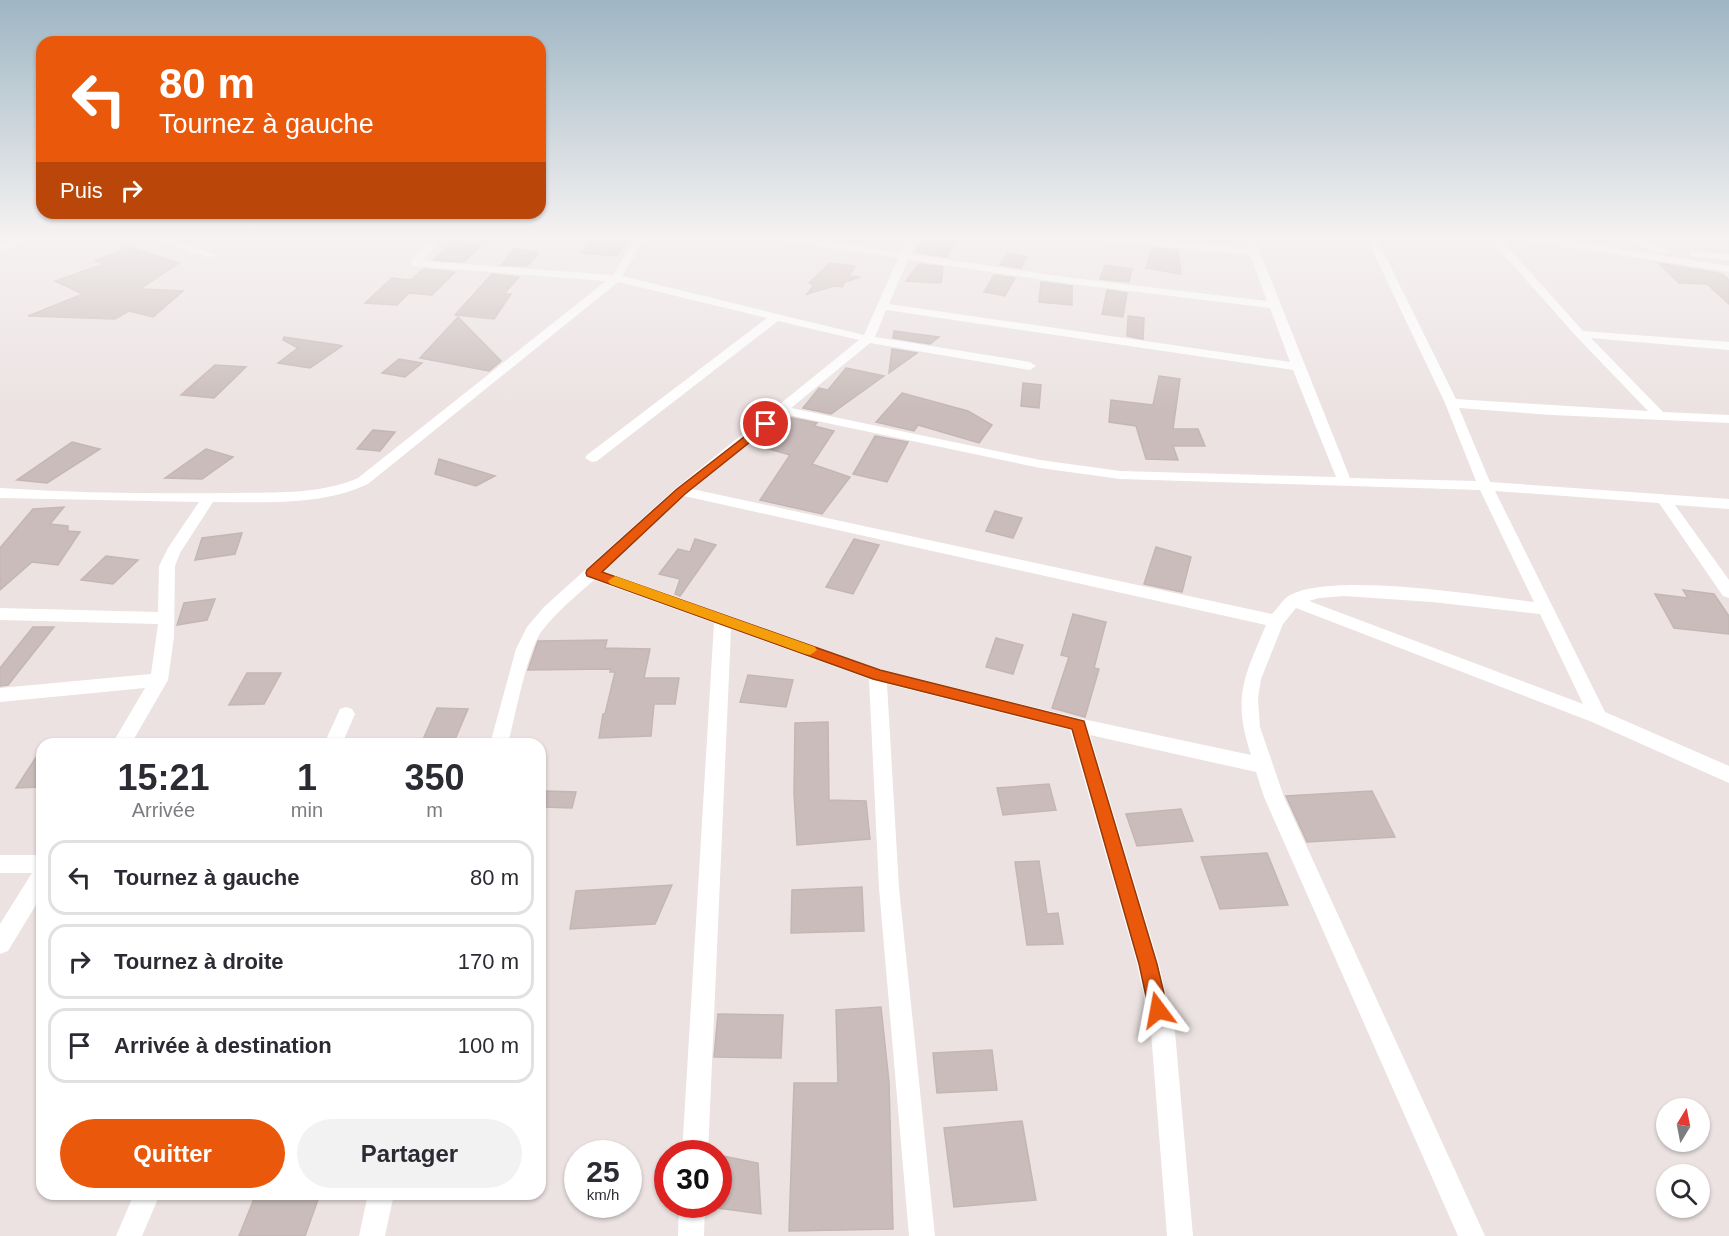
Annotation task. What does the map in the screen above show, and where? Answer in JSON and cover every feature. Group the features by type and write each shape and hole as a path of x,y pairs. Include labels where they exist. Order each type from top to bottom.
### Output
{"street":[{"path":"0,493 50,496 209,498 313,495 351,487 363,481 595,295"},
{"path":"684,295 868,339 1030,366"},
{"path":"501,738 525,649 533,631 550,611 681,491 868,339 887,295"},
{"path":"1187,295 1274,305"},
{"path":"1270,295 1344,480"},
{"path":"1399,295 1451,403 1485,486 1598,717"},
{"path":"1545,295 1658,414"},
{"path":"882,306 1298,367"},
{"path":"592,458 776,317"},
{"path":"1580,334 1729,346"},
{"path":"1451,403 1552,411 1729,419"},
{"path":"783,410 1040,464 1120,475 1485,486 1729,504"},
{"path":"681,491 1276,621"},
{"path":"125,738 159,680 167,618 167,566 173,552 209,498"},
{"path":"1663,498 1729,592"},
{"path":"592,573 878,675 1078,725 1262,765"},
{"path":"1473,1236 1294,843 1262,765 1251,727 1249,698 1252,679 1276,621 1293,601 1317,592 1344,590 1432,596 1544,609"},
{"path":"1293,601 1598,717 1729,775"},
{"path":"0,614 167,618"},
{"path":"696,1140 723,619"},
{"path":"878,675 889,888 922,1236"},
{"path":"0,695 159,680"},
{"path":"336,738 346,714"},
{"path":"1078,725 1148,964 1163,1032 1180,1236"},
{"path":"0,864 36,864"},
{"path":"0,944 36,886"},
{"path":"129,1236 144,1200"},
{"path":"372,1236 380,1200"},
{"path":"691,1236 692,1218"}],"building":[{"path":"81,295 179,295 153,317 129,311 115,319 28,316"},
{"path":"374,295 407,295 397,305 365,303"},
{"path":"473,295 511,295 494,319 455,315"},
{"path":"1040,295 1072,295 1072,305 1039,302"},
{"path":"1106,295 1127,295 1123,317 1102,314"},
{"path":"1719,295 1729,295 1729,304"},
{"path":"1128,316 1144,318 1143,339 1127,336"},
{"path":"458,317 501,361 489,371 420,358"},
{"path":"894,331 939,337 930,344 893,338"},
{"path":"284,337 342,346 310,368 278,363 298,348 283,340"},
{"path":"892,349 917,353 889,373"},
{"path":"399,359 422,363 405,377 382,373"},
{"path":"215,365 246,367 214,398 181,395"},
{"path":"846,368 884,376 831,414 803,408 819,388 828,390"},
{"path":"1159,376 1180,379 1173,429 1198,429 1205,446 1173,446 1178,460 1146,459 1136,426 1109,422 1111,400 1153,405"},
{"path":"1023,383 1041,385 1039,408 1021,406"},
{"path":"902,393 968,411 992,425 979,443 918,425 914,431 876,422"},
{"path":"787,417 817,423 814,426 834,431 812,464 850,477 822,514 760,500 790,455 759,446"},
{"path":"373,430 395,432 380,451 357,449"},
{"path":"875,436 908,442 887,482 853,474"},
{"path":"72,442 100,449 47,483 17,480"},
{"path":"206,449 233,457 202,479 165,478"},
{"path":"439,459 495,476 476,486 435,474"},
{"path":"64,507 50,524 68,526 68,531 80,532 58,565 32,562 0,590 0,548 33,509"},
{"path":"995,511 1022,518 1013,538 986,531"},
{"path":"242,533 235,554 195,560 202,538"},
{"path":"695,539 716,545 680,596 675,594 680,579 659,574 678,549 690,552"},
{"path":"854,539 879,545 853,594 826,587"},
{"path":"1156,547 1191,557 1182,592 1144,584"},
{"path":"106,556 138,560 113,584 81,580"},
{"path":"1683,590 1714,594 1729,616 1729,634 1674,628 1655,594 1688,598"},
{"path":"215,599 207,620 177,625 184,603"},
{"path":"1073,614 1106,622 1094,668 1099,669 1085,717 1052,708 1069,657 1061,655"},
{"path":"33,627 54,627 8,685 0,686 0,668"},
{"path":"996,638 1023,645 1013,674 986,667"},
{"path":"607,640 605,648 650,649 644,678 679,678 675,704 654,704 651,736 599,738 615,672 610,672 611,669 528,670 538,641"},
{"path":"247,673 281,673 264,704 229,705"},
{"path":"748,675 793,680 786,707 740,702"},
{"path":"437,708 468,709 456,738 424,738"},
{"path":"828,722 829,800 866,801 870,839 797,845 794,793 795,723"},
{"path":"36,757 36,787 16,788"},
{"path":"1049,784 1056,810 1003,815 997,788"},
{"path":"546,791 576,792 572,808 546,807"},
{"path":"1372,791 1395,837 1307,842 1286,796"},
{"path":"1181,809 1193,841 1137,846 1126,814"},
{"path":"1267,853 1288,905 1220,909 1201,857"},
{"path":"1039,861 1047,914 1058,913 1063,944 1027,945 1015,862"},
{"path":"672,885 655,924 570,929 576,891"},
{"path":"862,887 864,931 791,933 792,890"},
{"path":"881,1007 889,1082 893,1229 789,1231 794,1083 838,1083 836,1010"},
{"path":"718,1014 783,1015 781,1058 714,1057"},
{"path":"992,1050 997,1090 937,1093 933,1053"},
{"path":"1022,1121 1036,1200 954,1207 944,1128"},
{"path":"732,1158 758,1163 761,1214 732,1210"},
{"path":"254,1200 318,1200 305,1236 239,1236"}],"slow traffic":[{"path":"615,581 810,650"}],"route":[{"path":"766,424 681,491 592,573 878,675 1078,725 1148,964 1158,1010"}]}
